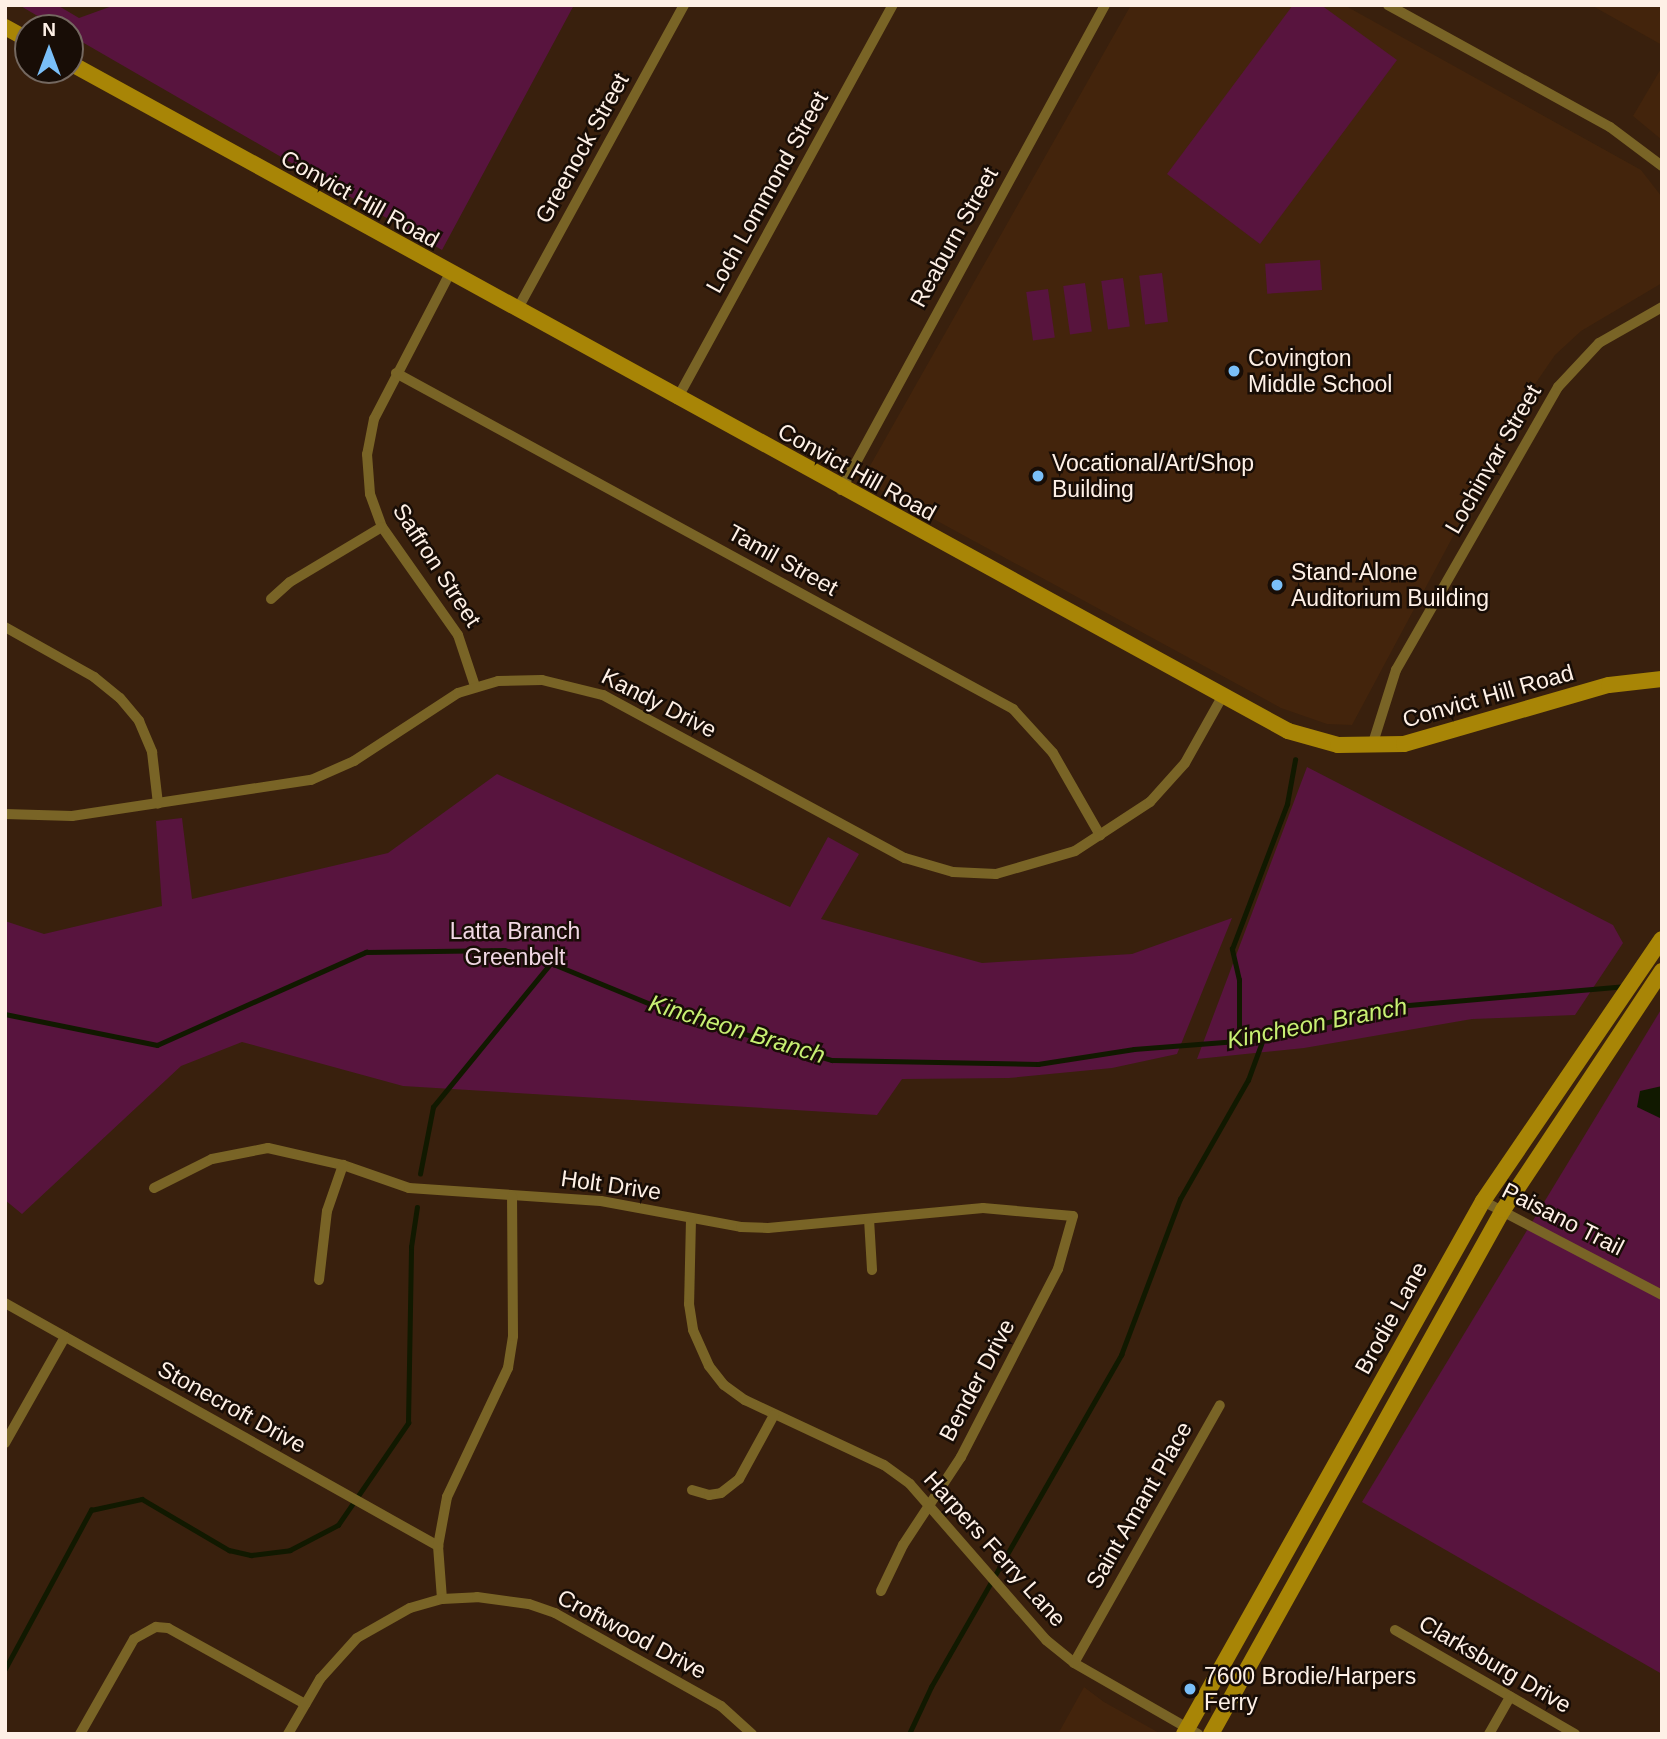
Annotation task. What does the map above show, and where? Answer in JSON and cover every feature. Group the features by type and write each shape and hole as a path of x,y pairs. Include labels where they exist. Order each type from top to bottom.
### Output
{"street":[{"name":"Greenock Street","path":"517,310 684,5"},
{"name":"Loch Lommond Street","path":"677,399 893,5"},
{"name":"Reaburn Street","path":"841,490 1105,5"},
{"path":"1388,5 1610,127 1662,166"},
{"name":"Convict Hill Road","path":"84,71 841,490 1222,697 1302,736 1338,745 1372,746 1419,741 1609,685 1662,678"},
{"name":"Saffron Street","path":"449,275 374,419 367,454 370,494 382,527 458,635 475,686"},
{"name":"Lochinvar Street","path":"1372,746 1396,670 1558,387 1599,343 1662,307"},
{"name":"Tamil Street","path":"396,373 1013,709 1053,753 1100,835"},
{"path":"271,598 290,582 382,527"},
{"path":"5,627 94,677 120,698 139,721 152,752 158,804"},
{"name":"Kandy Drive","path":"5,814 72,816 311,780 354,761 442,700 475,686 542,680 603,695 875,844 932,867 975,874 1017,871 1049,862 1131,817 1166,786 1185,763 1222,697"},
{"name":"Brodie Lane","path":"1190,1732 1483,1201 1662,939"},
{"name":"Brodie Lane","path":"1211,1734 1503,1210 1662,971"},
{"name":"Holt Drive","path":"154,1188 212,1158 268,1148 343,1166 409,1188 601,1201 691,1219 768,1228 983,1208 1073,1216"},
{"path":"319,1280 327,1211 343,1166"},
{"path":"442,1599 438,1546 447,1497 508,1368 513,1336 512,1196"},
{"name":"Paisano Trail","path":"1483,1201 1662,1294"},
{"name":"Bender Drive","path":"881,1591 928,1503 961,1457 1058,1269 1073,1216"},
{"name":"Harpers Ferry Lane","path":"691,1219 688,1304 698,1346 724,1385 774,1415 884,1465 928,1503 1007,1598 1046,1640 1074,1662 1190,1732"},
{"path":"869,1219 872,1270"},
{"name":"Stonecroft Drive","path":"5,1303 438,1546"},
{"path":"5,1443 65,1337"},
{"name":"Saint Amant Place","path":"1074,1662 1220,1405"},
{"path":"692,1490 709,1495 721,1493 739,1479 774,1415"},
{"name":"Croftwood Drive","path":"288,1734 320,1679 357,1638 410,1608 442,1599 505,1599 555,1613 721,1706 752,1734"},
{"path":"80,1734 134,1639 156,1627 167,1628 305,1704"},
{"name":"Clarksburg Drive","path":"1395,1630 1575,1734"},
{"path":"1489,1734 1510,1697"}],"shaded area":[{"name":"Covington Middle School","path":"1131,5 1344,5 1641,170 1662,197 1662,283 1581,331 1555,355 1533,387 1352,725 1327,724 1281,708 862,480"},
{"path":"1591,5 1662,5 1662,45"},
{"path":"1662,67 1662,140 1633,116"},
{"path":"1662,1086 1662,1119 1637,1107 1640,1091"},
{"path":"1084,1687 1104,1702 1161,1734 1058,1734"}],"green space":[{"path":"19,5 57,5 72,14 34,14"},
{"path":"115,5 574,5 442,250 84,43 84,16"},
{"path":"1293,5 1321,5 1397,60 1260,244 1167,174"},
{"path":"1320,260 1322,290 1267,294 1265,264"},
{"path":"1162,273 1168,322 1145,324 1139,276"},
{"path":"1123,278 1130,327 1108,330 1101,281"},
{"path":"1085,283 1092,332 1070,335 1063,286"},
{"path":"1048,289 1055,338 1033,341 1026,292"},
{"path":"1307,767 1613,925 1623,943 1575,1015 1472,1019 1304,1048 1197,1059"},
{"name":"Latta Branch Greenbelt","path":"497,774 790,907 828,837 859,854 821,919 982,963 1132,954 1232,918 1177,1054 1112,1068 1009,1078 902,1079 877,1115 403,1086 242,1042 181,1066 22,1214 5,1200 5,921 44,934 162,906 156,821 182,818 192,899 388,853"},
{"path":"1662,1008 1662,1674 1362,1502"}],"waterway":[{"path":"1239,1040 1239,980 1232,949 1287,804 1295,760"},
{"name":"Kincheon Branch","path":"5,1014 157,1045 366,952 504,950 551,963 665,1010 832,1060 1038,1064 1134,1049 1263,1039 1386,1007 1626,986"},
{"path":"420,1174 433,1107 551,963"},
{"path":"909,1734 931,1687 1121,1355 1180,1199 1248,1080 1263,1039"},
{"path":"5,1669 91,1510 142,1499 229,1550 251,1555 290,1550 338,1525 408,1423 411,1247 417,1207"}],"place":[{"name":"Covington Middle School","path":"1234,371"},
{"name":"Vocational/Art/Shop Building","path":"1038,476"},
{"name":"Stand-Alone Auditorium Building","path":"1277,585"},
{"name":"7600 Brodie/Harpers Ferry","path":"1190,1689"}]}
